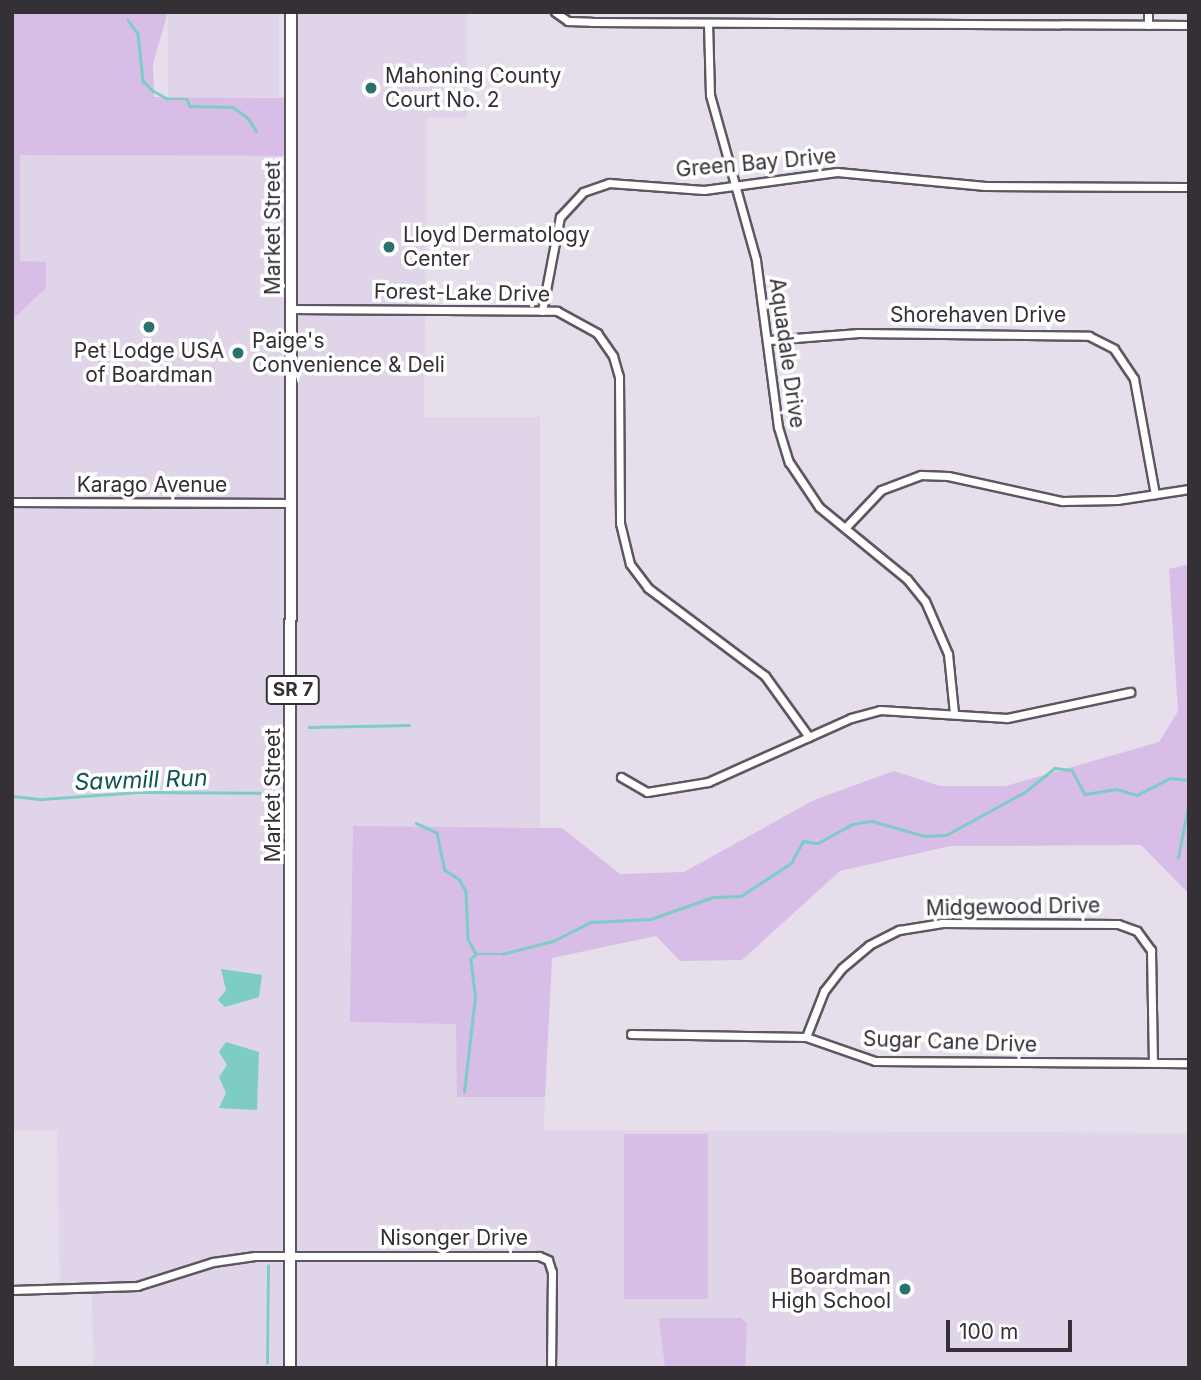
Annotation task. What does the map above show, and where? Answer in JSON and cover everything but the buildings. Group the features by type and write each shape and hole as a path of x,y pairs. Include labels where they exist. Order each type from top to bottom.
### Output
{"main road":[{"name":"Market Street","path":"290,1368 291,12"}],"street":[{"path":"555,12 574,22 1189,26"},
{"path":"1148,12 1148,25"},
{"name":"Aquadale Drive","path":"708,23 710,95 756,260 769,340 778,427 789,462 811,499 906,579 930,610 948,654 954,713"},
{"name":"Green Bay Drive","path":"542,311 555,226 566,208 583,192 616,183 682,190 837,172 985,186 1189,187"},
{"name":"Forest-Lake Drive","path":"292,309 542,311 580,321 606,343 616,365 620,523 634,571 648,588 765,676 809,737"},
{"name":"Shorehaven Drive","path":"769,340 859,333 1090,336 1114,349 1134,379 1154,494"},
{"path":"845,528 881,490 921,475 948,476 1062,501 1189,489"},
{"name":"Karago Avenue","path":"12,502 292,503"},
{"path":"621,777 643,791 690,787 730,774 809,737 880,710 1026,716 1130,692"},
{"name":"Midgewood Drive","path":"806,1037 824,991 842,968 869,944 899,930 942,923 1118,924 1137,931 1151,950 1153,1062"},
{"name":"Sugar Cane Drive","path":"631,1034 806,1037 875,1061 1189,1063"},
{"path":"12,1290 137,1286 225,1259 291,1256"},
{"name":"Nisonger Drive","path":"291,1256 542,1257 548,1260 552,1272 551,1368"}],"shaded area":[{"path":"12,12 168,12 153,64 154,97 292,98 291,156 20,155 20,261 46,262 46,288 12,320"},
{"path":"168,12 279,12 279,97 168,97"},
{"path":"291,12 467,12 467,118 427,118 424,417 540,417 540,827 456,827 457,1096 545,1097 544,1130 1189,1133 1189,1368 93,1368 92,1290 60,1290 57,1131 12,1130 12,320 46,288 45,262 20,262 20,155 291,156"},
{"path":"1189,564 1189,894 1141,845 950,846 840,871 742,960 680,961 656,936 552,958 545,1097 457,1097 456,1024 350,1022 353,826 562,828 620,874 684,872 814,800 894,771 940,786 1006,786 1159,742 1178,711 1169,569"},
{"path":"221,969 262,975 259,997 225,1007 218,1000 226,990"},
{"path":"226,1042 259,1052 257,1110 219,1108 226,1093 219,1077 227,1065 219,1052"},
{"path":"624,1134 708,1134 708,1299 624,1299"},
{"path":"659,1318 741,1318 747,1324 745,1368 665,1368"}],"waterway":[{"path":"128,20 138,34 143,81 152,90 168,99 187,99 190,106 233,107 248,118 256,131"},
{"name":"Sawmill Run","path":"309,727 409,725"},
{"name":"Sawmill Run","path":"476,954 502,954 553,941 591,922 651,919 713,897 741,896 791,863 803,841 818,843 852,824 872,821 925,836 946,835 1025,792 1055,768 1072,770 1085,794 1117,789 1137,795 1170,778 1189,780"},
{"name":"Sawmill Run","path":"12,796 42,799 139,792 272,793"},
{"path":"1178,858 1189,801"},
{"name":"Sawmill Run","path":"416,823 437,833 445,870 459,879 466,891 468,939 476,954"},
{"path":"464,1092 475,997 470,959 476,954"},
{"path":"267,1363 268,1266"}],"place":[{"name":"Mahoning County Court No. 2","path":"371,88"},
{"name":"Lloyd Dermatology Center","path":"389,247"},
{"name":"Pet Lodge USA of Boardman","path":"149,327"},
{"name":"Paige's Convenience & Deli","path":"238,353"},
{"name":"Boardman High School","path":"905,1289"}]}
